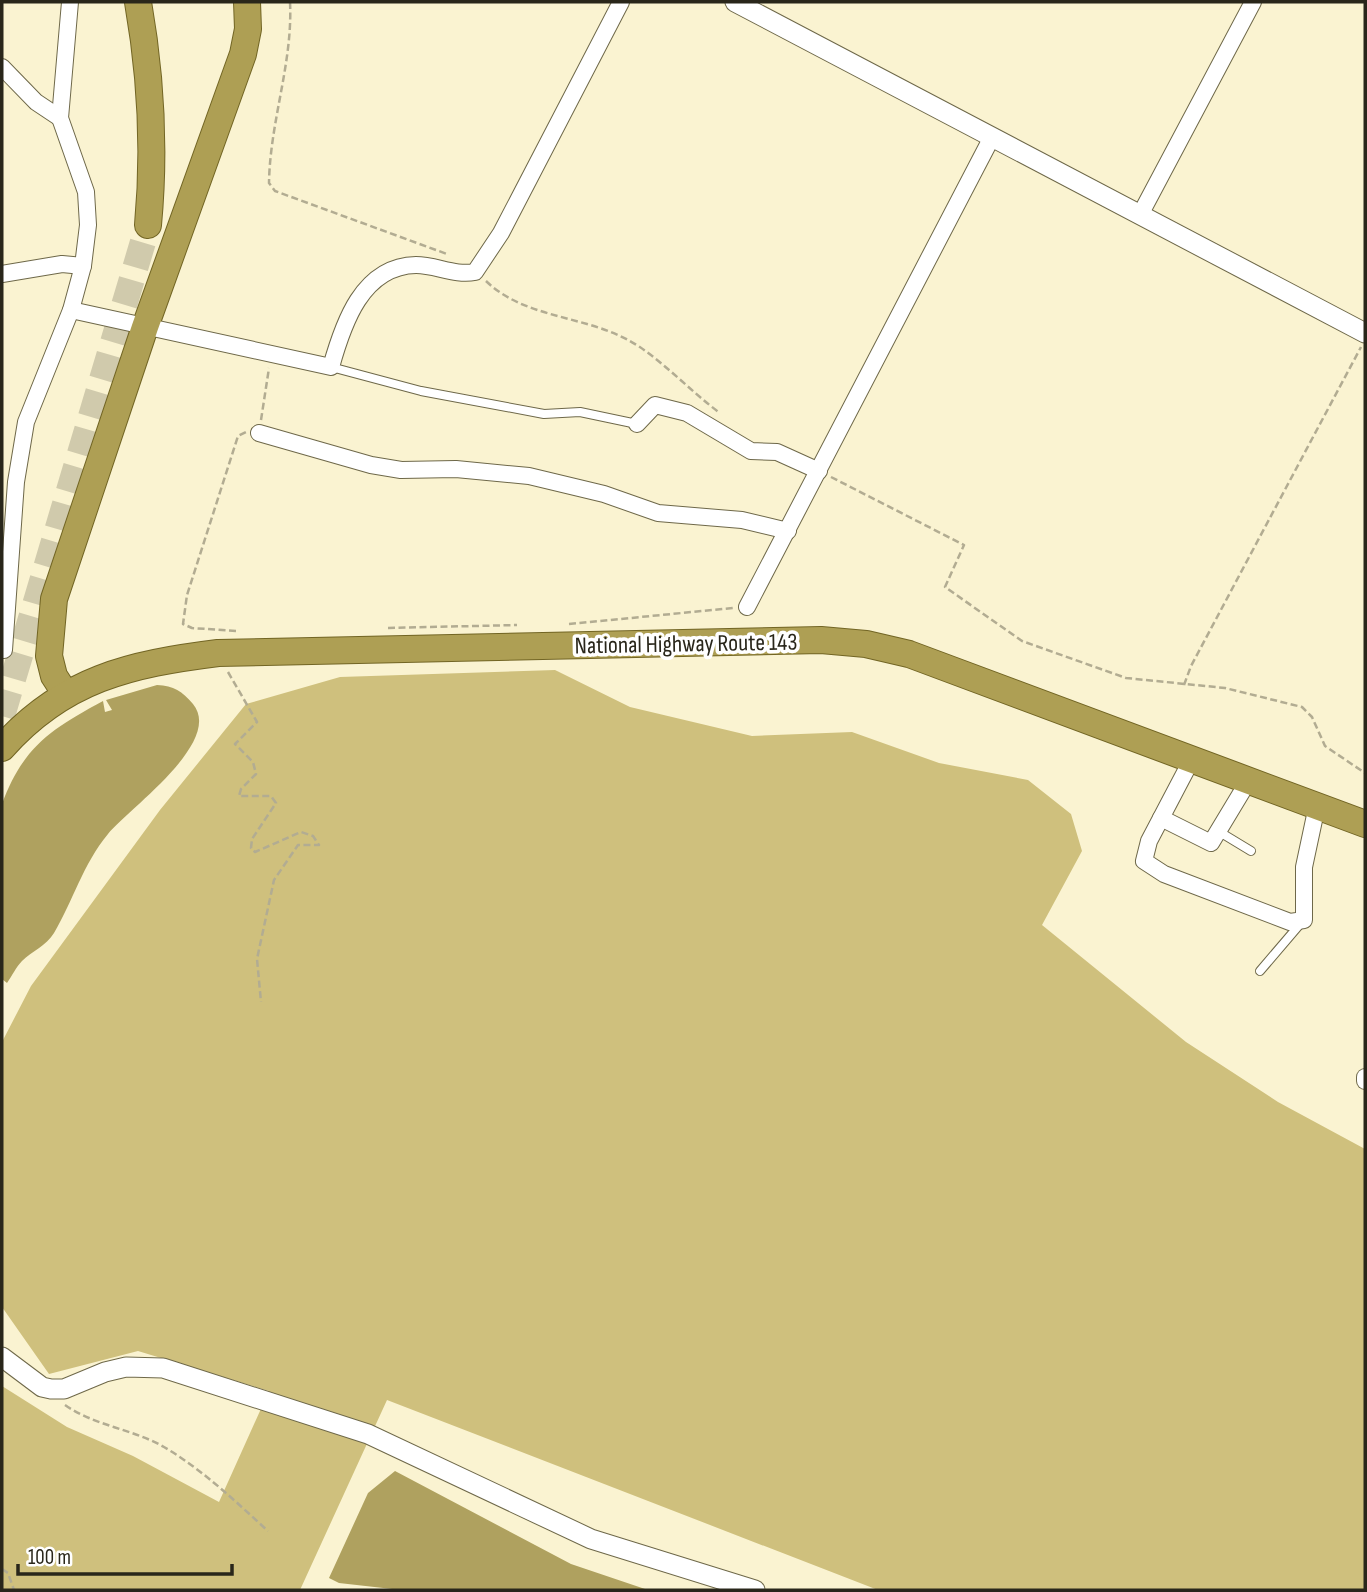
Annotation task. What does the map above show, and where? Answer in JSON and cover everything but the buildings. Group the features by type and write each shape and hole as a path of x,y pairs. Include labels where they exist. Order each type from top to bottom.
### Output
{"highway":[{"path":"138,2 150,89 152,188 148,225"},
{"path":"65,693 54,676 49,656 54,599 145,327 243,54 248,29 247,2"},
{"name":"National Highway Route 143","path":"2,748 65,693 129,667 218,653 373,652 821,640 866,644 909,654 1365,824"}],"street":[{"path":"4,650 16,482 26,422 71,310 83,266 88,225 86,192 60,118 70,2"},
{"path":"71,310 331,367 353,304 375,281 397,268 417,265 465,274 475,272 501,233 621,2"},
{"path":"735,2 1365,336"},
{"path":"1140,215 1253,2"},
{"path":"2,67 36,102 60,118"},
{"path":"747,607 992,137"},
{"path":"2,274 62,264 83,266"},
{"path":"636,425 655,405 687,413 751,451 777,452 819,471"},
{"path":"259,433 372,465 401,470 456,469 529,476 604,494 658,513 742,520 788,531"},
{"path":"1192,759 1149,841 1144,861 1164,874 1290,922 1304,920 1304,867 1317,806"},
{"path":"1161,818 1211,844 1249,780"},
{"path":"2,1357 41,1387 64,1389 105,1371 126,1367 163,1368 368,1434 591,1539 755,1590"}],"lane":[{"path":"331,367 421,391 544,414 580,412 636,425"},
{"path":"1218,831 1251,851"},
{"path":"1260,971 1304,920"}],"path":[{"path":"290,2 289,55 277,116 269,183 275,191 450,255"},
{"path":"475,272 510,301 603,328 630,341 724,417"},
{"path":"1184,685 1191,666 1365,336"},
{"path":"242,632 192,628 183,624 187,595 238,436 248,431 259,433 264,388 273,354"},
{"path":"819,471 964,545 946,587 1022,641 1126,678 1225,688 1302,707 1312,717 1325,746 1365,773"},
{"path":"559,625 747,607"},
{"path":"373,652 376,634 392,625 517,625"},
{"path":"218,653 257,722 235,744 253,762 256,774 241,789 239,796 271,796 276,803 251,839 251,848 256,852 301,832 313,836 318,845 298,845 274,880 257,958 261,1002"},
{"path":"41,1387 69,1408 162,1446 215,1482 268,1531"},
{"path":"2,1569 8,1573 14,1590"}],"shaded area":[{"path":"555,670 630,707 752,736 852,732 939,763 1028,780 1071,814 1082,851 1042,925 1186,1042 1278,1102 1365,1149 1365,1590 878,1590 387,1400 300,1590 2,1590 2,1386 67,1427 133,1456 219,1502 269,1391 138,1351 49,1374 2,1307 2,1042 31,986 160,810 246,704 340,677"},
{"path":"157,685 177,690 193,704 199,719 196,737 170,774 108,834 85,870 54,933 22,961 7,983 2,979 2,804 10,784 29,754 68,721 103,701 105,712 112,710 106,700"},
{"path":"395,1471 571,1564 648,1590 401,1590 339,1583 329,1578 368,1493"}],"tunnel":[{"path":"2,716 148,225"}]}
